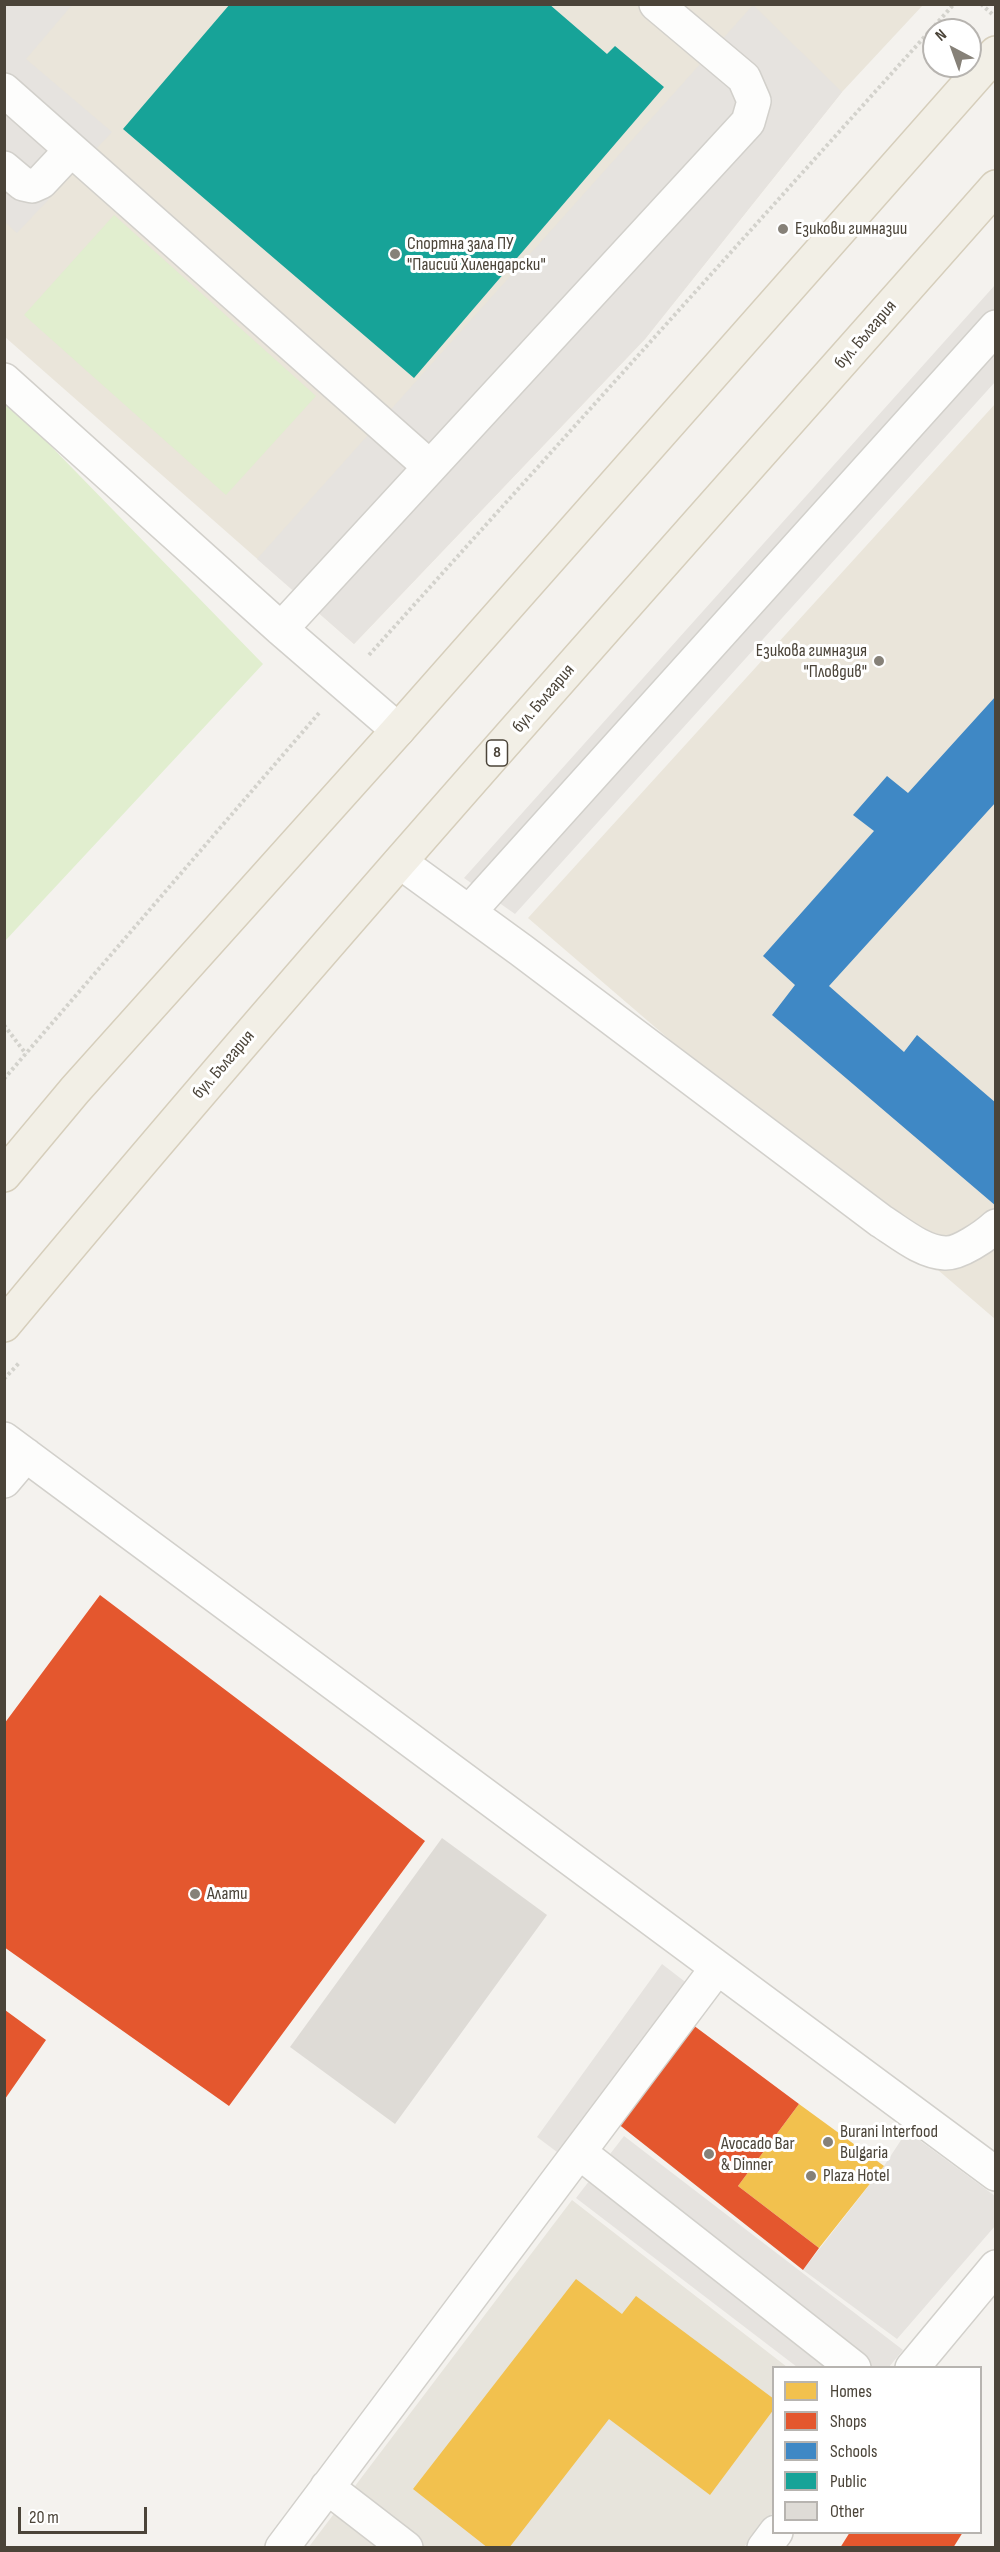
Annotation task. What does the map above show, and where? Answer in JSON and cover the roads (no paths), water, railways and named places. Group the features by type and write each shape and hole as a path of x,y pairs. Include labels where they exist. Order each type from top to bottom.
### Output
{"main road":[{"path":"4,1175 75,1090 398,730 996,53"},
{"name":"бул. България","path":"4,1325 112,1193 400,862 996,187"}],"street":[{"path":"280,629 748,122 754,100 744,78 656,4"},
{"path":"4,90 430,467"},
{"path":"4,168 22,184 32,186 41,182 71,150"},
{"path":"469,912 996,327"},
{"path":"4,381 280,629 398,730"},
{"path":"400,862 915,1244 946,1253 971,1244 996,1226"},
{"path":"4,1481 15,1447 996,2174"},
{"path":"282,2547 717,1968"},
{"path":"579,2152 853,2366"},
{"path":"913,2366 996,2267"},
{"path":"327,2487 406,2547"},
{"path":"764,2547 774,2534"}],"place":[{"name":"Езикови гимназии","path":"783,229"},
{"name":"Спортна зала ПУ \"Паисий Хилендарски\"","path":"395,254"},
{"name":"Езикова гимназия \"Пловдив\"","path":"879,661"},
{"name":"Алати","path":"195,1894"},
{"name":"Burani Interfood Bulgaria","path":"828,2142"},
{"name":"Avocado Bar & Dinner","path":"709,2154"},
{"name":"Plaza Hotel","path":"811,2176"}]}
